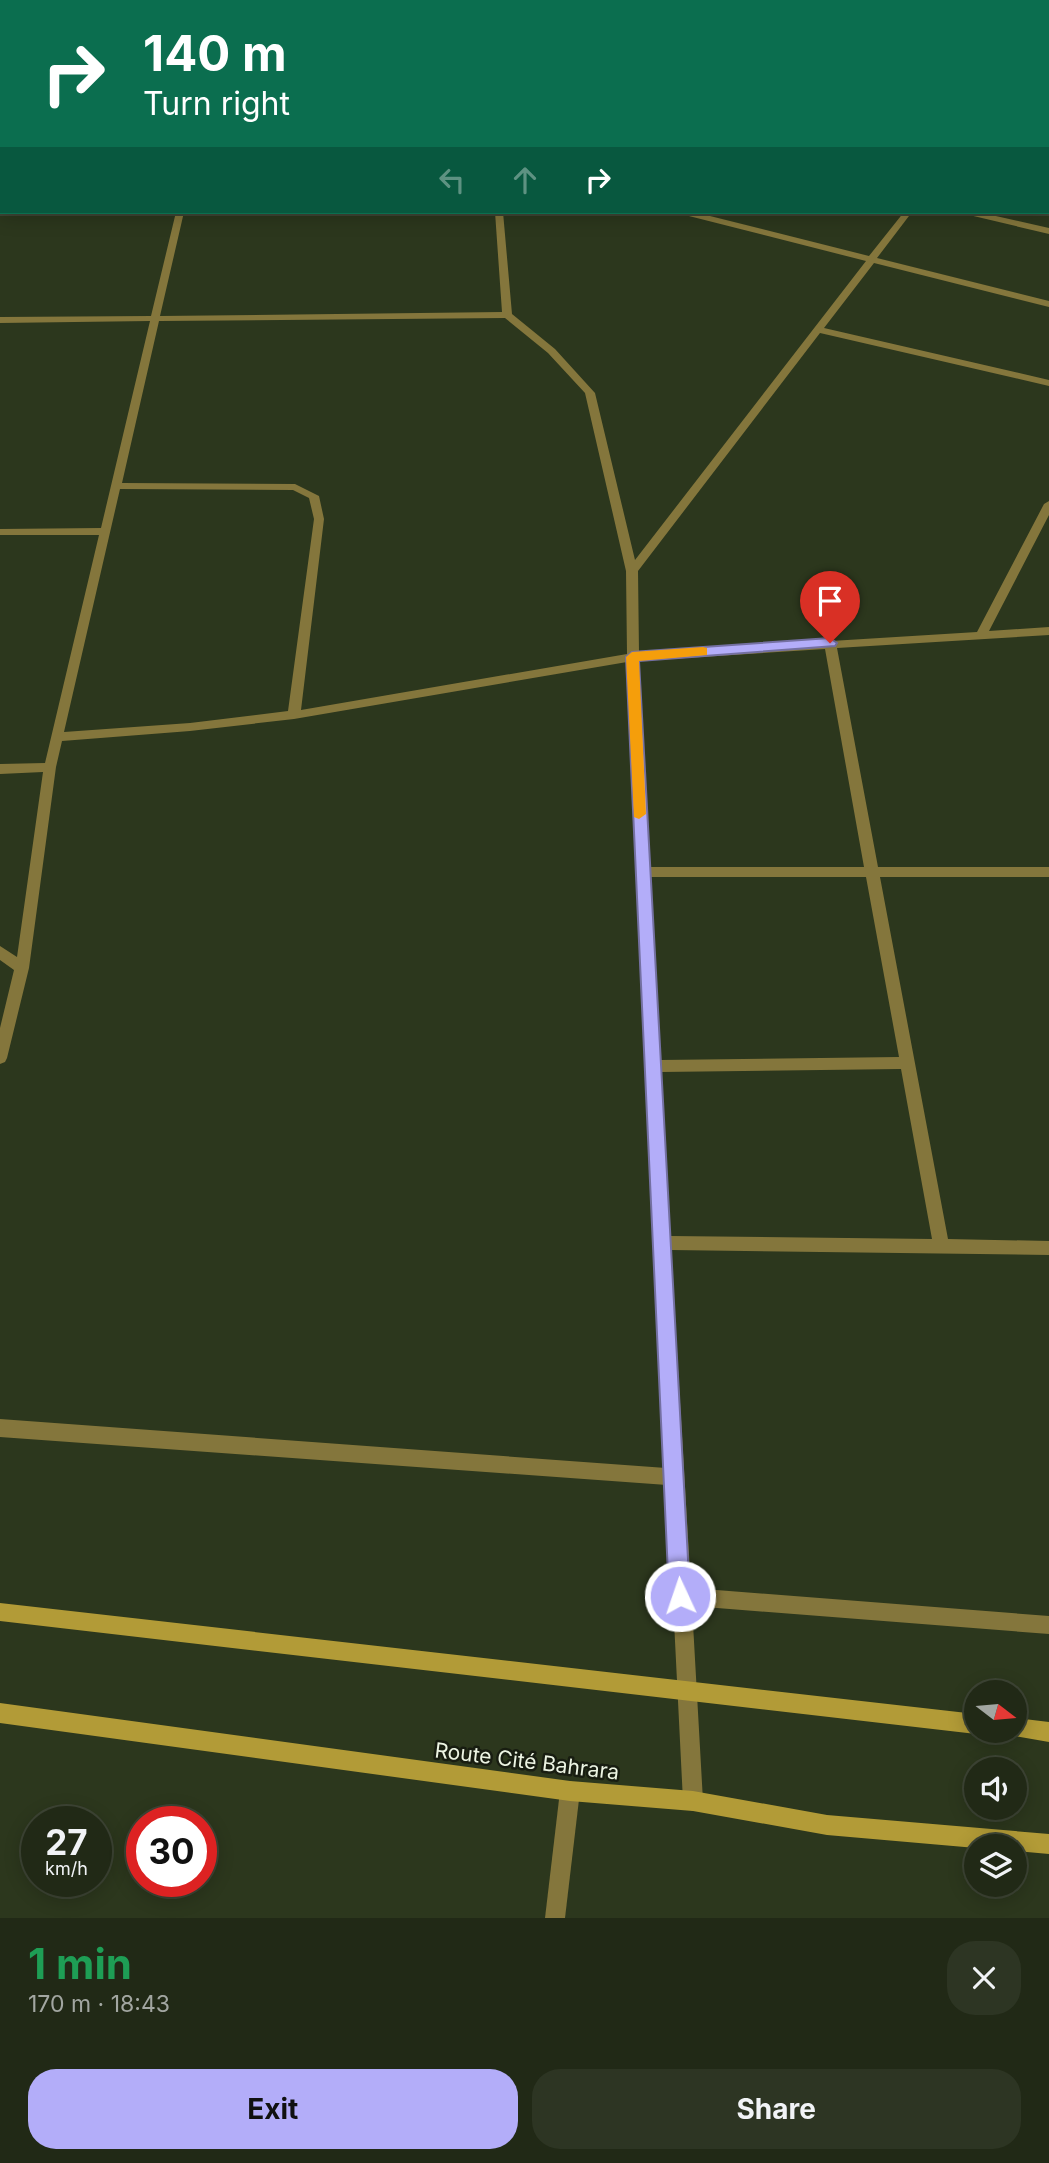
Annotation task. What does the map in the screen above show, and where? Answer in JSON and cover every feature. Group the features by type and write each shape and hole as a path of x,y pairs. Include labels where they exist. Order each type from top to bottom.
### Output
{"main road":[{"path":"0,1612 964,1723"},
{"name":"Route Cité Bahrara","path":"0,1713 570,1791 693,1801 827,1825 1049,1844"},
{"path":"1027,1729 1049,1732"}],"street":[{"path":"0,1058 22,968 50,767 180,214"},
{"path":"499,214 507,315"},
{"path":"692,214 1049,304"},
{"path":"632,571 906,214"},
{"path":"977,214 1049,231"},
{"path":"0,320 507,315 540,339 572,369 590,393 632,571 632,657 642,872 693,1801"},
{"path":"817,329 1049,383"},
{"path":"117,486 295,487 314,496 319,519 294,715"},
{"path":"980,636 1049,504"},
{"path":"0,532 107,531"},
{"path":"57,737 190,727 294,715 632,657 1049,631"},
{"path":"830,643 942,1247"},
{"path":"0,769 50,767"},
{"path":"642,872 1049,873"},
{"path":"0,951 22,968"},
{"path":"652,1066 907,1063"},
{"path":"661,1243 1049,1248"},
{"path":"0,1428 674,1478"},
{"path":"680,1596 1049,1625"},
{"path":"555,1918 570,1791"}],"slow traffic":[{"path":"639,814 632,657 703,652"}],"route":[{"path":"680,1596 632,657 830,643"}]}
